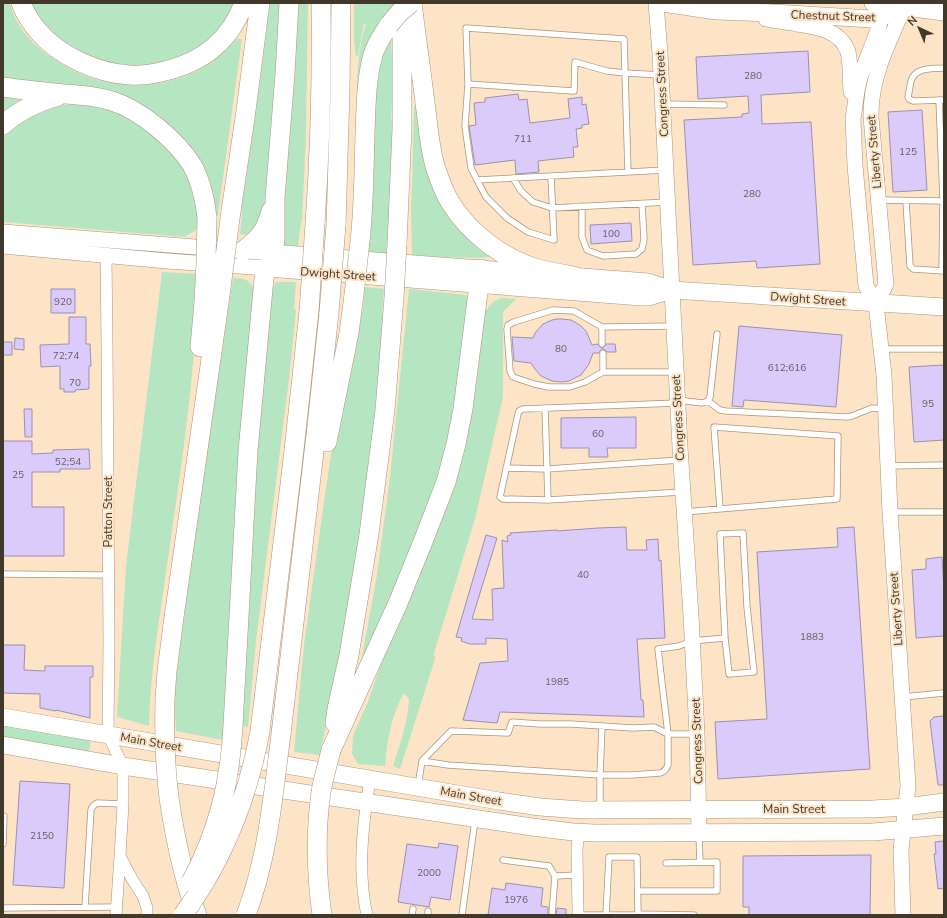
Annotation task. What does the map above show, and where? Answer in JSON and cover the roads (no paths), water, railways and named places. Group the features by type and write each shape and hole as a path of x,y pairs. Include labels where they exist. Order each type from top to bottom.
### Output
{"highway":[{"path":"21,3 30,21 38,32 71,58 96,68 131,76 150,74 175,68 190,63 204,55 226,36 238,18 244,3"},
{"path":"197,915 180,859 169,798 164,743 165,699 171,637 194,479 211,303 232,212 260,3"},
{"path":"171,915 184,896 208,848 223,800 232,753 248,451 264,278 275,240 275,198 285,74 288,3"},
{"path":"183,915 220,855 233,826 246,790 260,731 293,461 309,311 320,134 321,3"},
{"path":"246,915 256,885 270,822 322,385 336,225 341,3"},
{"path":"322,915 316,856 321,792 331,750 349,655 371,520 385,410 394,298 402,129 402,3"},
{"path":"307,510 327,441 349,333 360,241 363,198 366,97 370,68 380,39 389,25 412,3"},
{"path":"412,3 432,153 439,177 451,203 474,231 500,251 538,269 574,276"},
{"path":"3,87 95,97 113,101 139,114 163,132 192,165 203,192 207,218 206,269 211,303"},
{"path":"3,125 14,115 31,105 64,94"},
{"path":"243,251 265,230 275,198"},
{"path":"331,750 398,603 446,482 463,409 480,277"}],"main road":[{"name":"Congress Street","path":"656,3 663,104 680,460 697,734 699,832"},
{"name":"Chestnut Street","path":"663,3 716,11 872,19 881,7 889,15 904,5"},
{"path":"904,5 944,12"},
{"name":"Liberty Street","path":"876,304 886,284 871,117 872,96 878,69 904,5"},
{"name":"Liberty Street","path":"881,7 878,30 860,76 853,119 855,166 866,286 876,304 884,375 890,512 908,786 901,850 903,915"},
{"path":"716,11 817,27 837,36 846,47 849,57 853,119"},
{"name":"Dwight Street","path":"3,232 243,251 269,261"},
{"name":"Dwight Street","path":"3,246 195,263 269,261 480,277 648,297 672,290"},
{"name":"Dwight Street","path":"480,277 574,276 648,282 672,290 944,308"},
{"name":"Main Street","path":"3,717 418,787 540,807 561,809 865,809 906,807 944,802"},
{"name":"Main Street","path":"3,745 124,766 475,819 579,832 873,832 944,826"}],"street":[{"name":"Patton Street","path":"106,255 108,351 108,735 124,766"},
{"path":"116,911 124,804 124,766"},
{"path":"367,915 363,890 361,856 366,802 370,779"},
{"path":"578,915 579,832"},
{"path":"120,856 143,896 147,908 146,915"}],"lane":[{"path":"551,176 554,240 528,232 507,218 486,197 471,168 465,126 468,84 466,28 624,39 628,172"},
{"path":"468,84 574,91 575,62 607,71 661,75"},
{"path":"906,200 910,266 913,269 943,271 942,100 913,101 908,97 911,81 913,77 921,70 944,68"},
{"path":"663,104 724,105"},
{"path":"477,180 666,170"},
{"path":"513,178 521,191 533,202 552,208 668,202"},
{"path":"878,200 943,201"},
{"path":"582,206 582,237 587,250 603,256 636,254 642,248 644,239 642,204"},
{"path":"674,326 602,327 574,311 553,310 514,322 508,325 507,329 510,371 513,377 534,384 549,387 570,387 585,382 603,372 676,372"},
{"path":"602,327 602,344"},
{"path":"708,401 710,398 717,334"},
{"path":"881,349 944,350"},
{"path":"603,353 603,372"},
{"path":"682,492 548,500 504,500 500,497 518,414 519,411 523,409 678,401 708,401 720,410 726,411 847,417 872,408 885,409"},
{"path":"545,408 548,500"},
{"path":"684,512 720,509 837,499 838,436 714,427 720,509"},
{"path":"506,468 547,469 680,460"},
{"path":"888,466 944,465"},
{"path":"890,512 944,512"},
{"path":"743,533 747,606 754,672 730,674 725,638 720,534 743,533"},
{"path":"3,574 108,574"},
{"path":"422,761 448,765 600,775 632,775 663,772 668,765 668,734 658,649 679,646 692,641 725,638"},
{"path":"902,697 944,693"},
{"path":"418,787 422,761 450,731 508,733 512,722 633,728 654,727 668,734 697,734"},
{"path":"600,809 602,726"},
{"path":"85,907 91,810 94,804 97,803 124,804"},
{"path":"3,816 3,844"},
{"path":"462,915 475,819"},
{"path":"699,832 700,862"},
{"path":"606,915 609,857 637,857 638,915"},
{"path":"503,860 549,866 555,876 552,915"},
{"path":"638,891 717,891 717,862 666,862"},
{"path":"555,876 578,875"},
{"path":"3,908 85,907 116,911"},
{"path":"578,915 694,915"}]}
